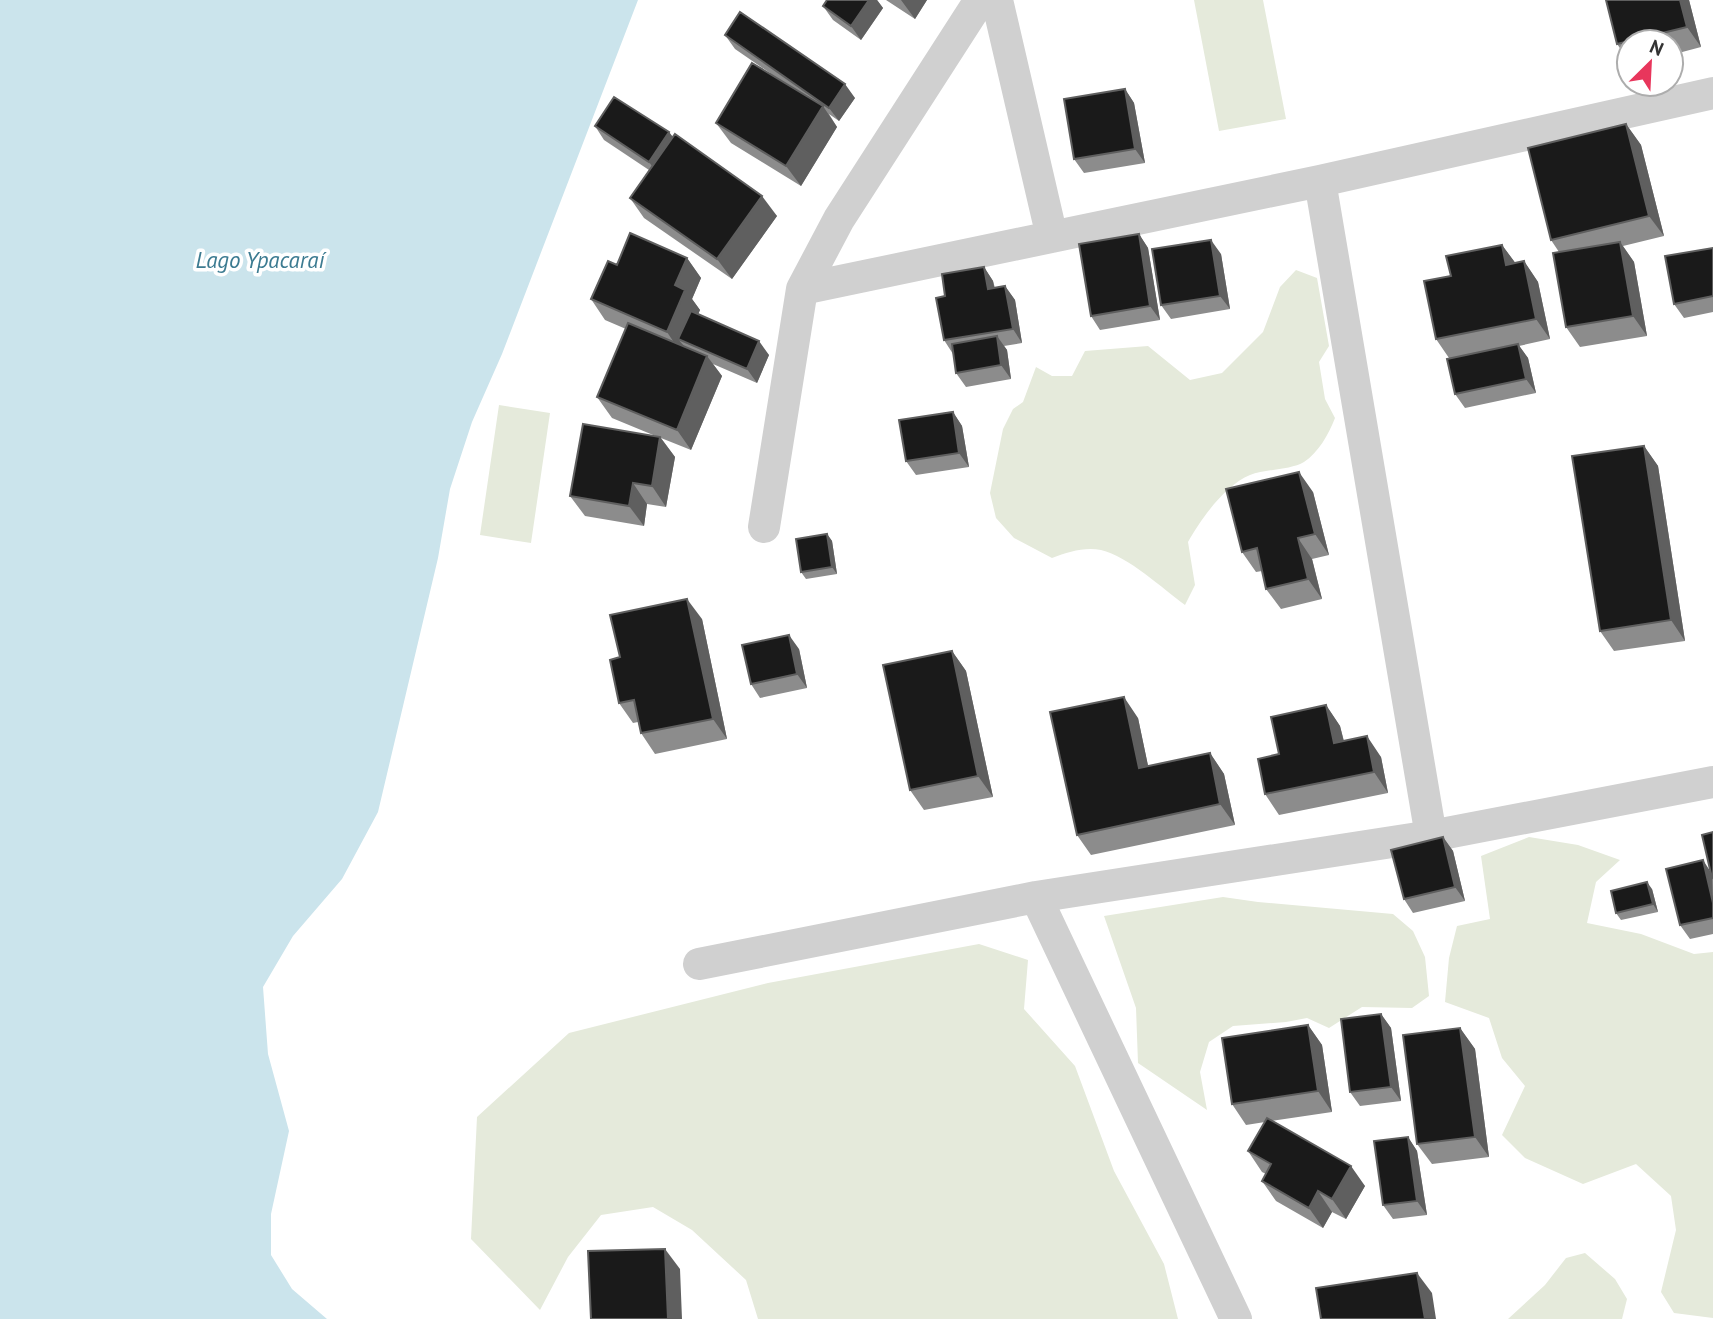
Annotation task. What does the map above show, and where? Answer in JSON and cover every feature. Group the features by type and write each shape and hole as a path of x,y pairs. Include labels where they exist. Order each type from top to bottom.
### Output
{"street":[{"path":"764,527 802,289 839,219 979,0"},
{"path":"998,0 1052,237"},
{"path":"802,289 1320,181 1713,93"},
{"path":"1320,181 1431,836"},
{"path":"699,964 1036,897 1431,836 1713,782"},
{"path":"1036,897 1236,1319"}],"shaded area":[{"path":"1194,0 1263,0 1286,119 1219,131"},
{"path":"1296,270 1317,278 1329,346 1319,362 1325,399 1335,418 1322,443 1304,462 1250,475 1232,486 1214,504 1188,542 1195,585 1185,605 1134,566 1111,553 1088,549 1052,558 1014,538 996,518 990,493 1003,429 1013,409 1023,402 1036,367 1052,376 1072,376 1085,351 1148,346 1190,380 1222,373 1263,332 1280,287"},
{"path":"499,405 550,413 531,543 480,535"},
{"path":"1529,837 1578,845 1620,860 1596,882 1587,923 1641,934 1694,954 1713,952 1713,1318 1674,1313 1661,1292 1676,1230 1671,1196 1636,1164 1583,1184 1525,1158 1502,1135 1525,1086 1502,1058 1489,1018 1445,1002 1449,958 1457,926 1490,919 1481,856"},
{"path":"1223,897 1393,914 1413,931 1425,957 1429,996 1412,1008 1362,1007 1329,1028 1307,1018 1233,1026 1209,1042 1200,1072 1207,1110 1138,1063 1136,1008 1104,916"},
{"path":"979,944 1028,960 1024,1009 1075,1066 1114,1171 1164,1264 1178,1319 758,1319 746,1280 692,1230 653,1207 601,1215 568,1257 540,1310 471,1239 477,1117 569,1033 768,983"},
{"path":"1585,1253 1615,1279 1627,1299 1622,1319 1508,1319 1545,1285 1566,1258"}],"water":[{"name":"Lago Ypacaraí","path":"0,0 638,0 502,354 472,422 450,489 438,558 378,812 342,879 293,936 263,987 268,1054 289,1131 271,1214 271,1255 292,1289 327,1319 0,1319"}],"building":[{"path":"827,0 869,0 851,26 823,6"},
{"path":"1606,0 1680,0 1687,27 1615,28 1615,36"},
{"path":"740,12 845,84 829,108 725,35"},
{"path":"752,63 823,106 786,166 716,123"},
{"path":"1125,89 1135,149 1074,159 1064,99"},
{"path":"614,97 669,132 649,162 595,126"},
{"path":"1626,124 1649,216 1551,240 1528,148"},
{"path":"675,134 762,196 717,259 630,198"},
{"path":"630,233 687,258 675,285 685,290 667,332 591,299 608,261 617,265"},
{"path":"1139,234 1150,306 1091,316 1079,244"},
{"path":"1211,240 1220,296 1161,305 1152,249"},
{"path":"1620,242 1633,316 1566,327 1553,253"},
{"path":"1502,245 1506,265 1524,261 1536,319 1436,339 1424,281 1451,276 1446,256"},
{"path":"1713,248 1713,296 1674,304 1665,256"},
{"path":"984,267 988,289 1005,286 1013,329 944,340 936,298 945,296 942,274"},
{"path":"691,311 759,341 747,369 678,339"},
{"path":"628,323 707,356 677,430 597,397"},
{"path":"997,336 1001,365 956,373 952,344"},
{"path":"1518,344 1526,379 1455,394 1447,359"},
{"path":"953,412 959,453 906,461 899,420"},
{"path":"583,424 660,437 652,486 633,483 629,506 570,496"},
{"path":"1644,446 1671,620 1600,631 1572,456"},
{"path":"1299,472 1315,534 1298,538 1308,579 1266,589 1257,548 1242,552 1226,489"},
{"path":"827,534 832,567 801,572 796,539"},
{"path":"687,599 713,719 641,733 634,700 619,703 610,660 620,657 610,615"},
{"path":"789,635 797,674 751,684 742,645"},
{"path":"952,651 978,776 910,790 883,665"},
{"path":"1124,697 1139,768 1210,753 1220,804 1077,835 1050,712"},
{"path":"1326,705 1334,743 1367,736 1374,772 1265,794 1258,759 1279,754 1271,717"},
{"path":"1713,832 1713,877 1712,878 1702,835"},
{"path":"1443,837 1455,887 1404,899 1391,850"},
{"path":"1703,860 1713,903 1713,918 1680,925 1666,869"},
{"path":"1647,882 1653,904 1616,913 1611,891"},
{"path":"1381,1014 1391,1087 1350,1092 1341,1019"},
{"path":"1308,1025 1318,1091 1232,1104 1222,1038"},
{"path":"1460,1028 1475,1137 1417,1144 1403,1035"},
{"path":"1267,1118 1351,1166 1332,1199 1318,1191 1309,1208 1262,1181 1271,1164 1248,1151"},
{"path":"1408,1137 1417,1201 1383,1205 1374,1141"},
{"path":"665,1249 668,1319 591,1319 588,1251"},
{"path":"1417,1273 1425,1319 1321,1319 1316,1288"}]}
